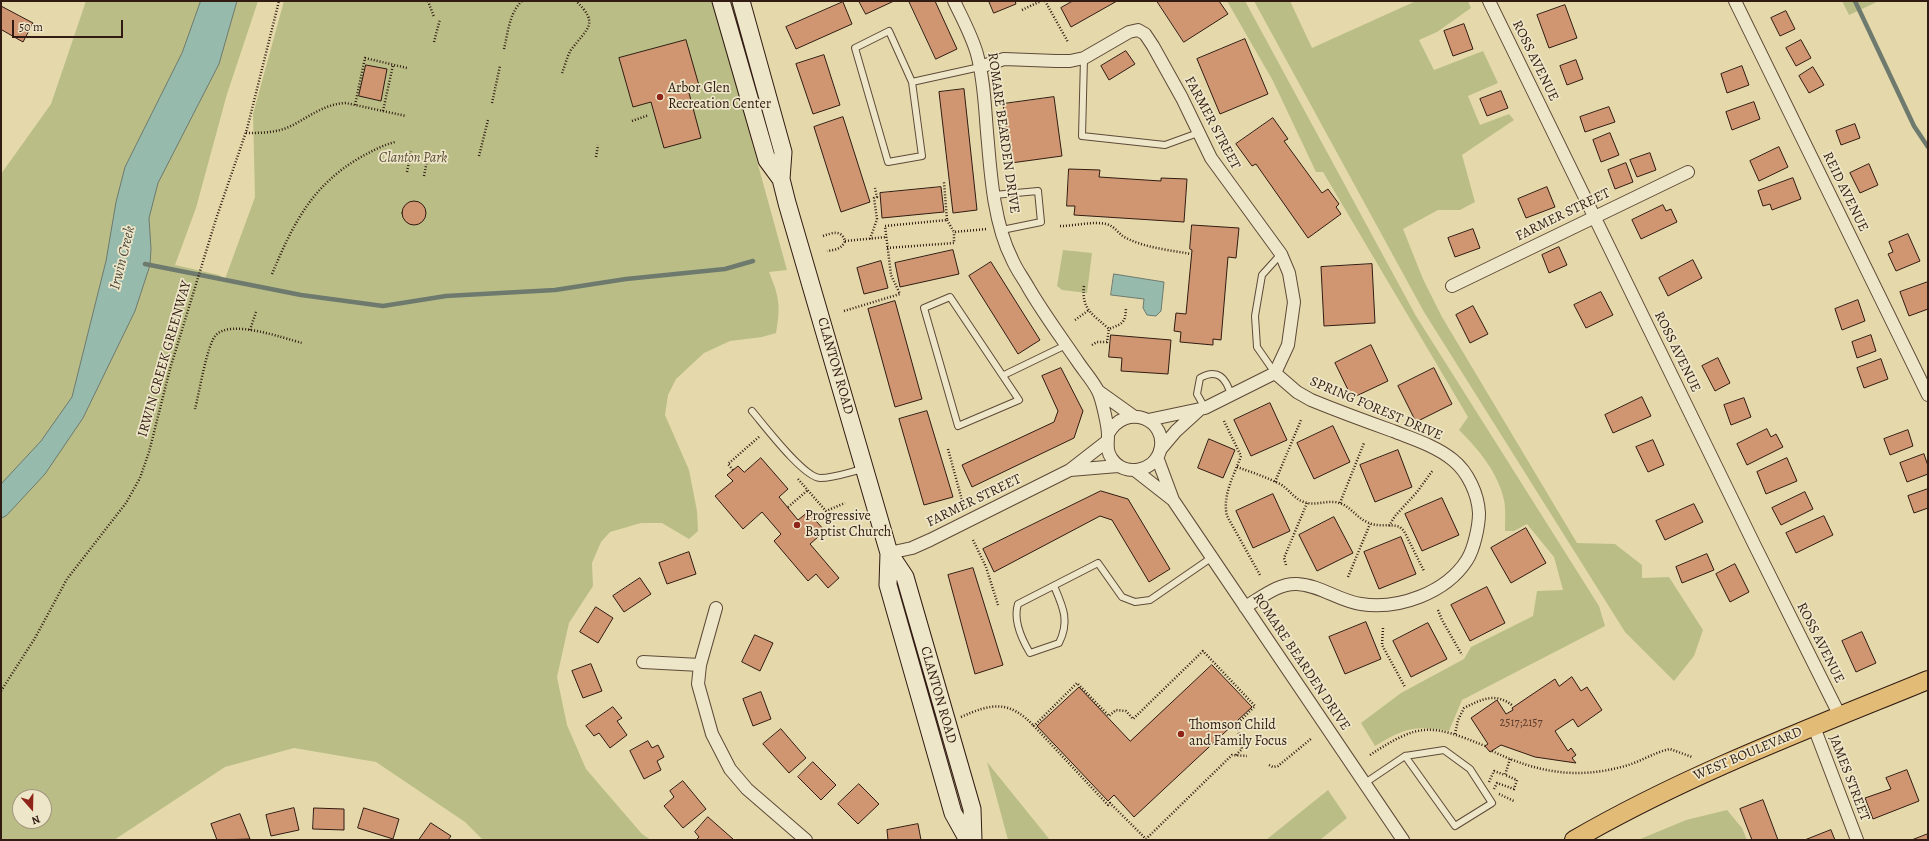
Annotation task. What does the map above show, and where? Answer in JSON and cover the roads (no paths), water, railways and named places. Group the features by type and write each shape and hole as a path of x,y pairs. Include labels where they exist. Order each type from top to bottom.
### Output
{"main road":[{"name":"CLANTON ROAD","path":"744,2 783,152 780,179"},
{"name":"CLANTON ROAD","path":"722,5 766,160 780,179 865,469 889,553 888,585 953,813 968,840"},
{"name":"CLANTON ROAD","path":"889,553 905,577 972,809 973,840"},
{"name":"WEST BOULEVARD","path":"1574,840 1615,816 1679,784 1928,680"}],"street":[{"name":"ROMARE BEARDEN DRIVE","path":"954,1 972,40 980,66 997,229 1011,259 1043,312 1098,391 1133,416"},
{"name":"ROSS AVENUE","path":"1489,1 1751,538 1840,716"},
{"name":"REID AVENUE","path":"1735,1 1928,395"},
{"path":"722,5 744,2"},
{"name":"FARMER STREET","path":"980,66 1004,59 1063,61 1084,58 1129,32 1138,30 1145,34 1182,98 1211,158 1230,187 1281,254 1289,273 1294,302 1288,345 1275,373"},
{"name":"FARMER STREET","path":"1452,286 1594,216 1688,172"},
{"path":"1203,409 1148,420 1133,416 1118,421 1107,438 1108,451 1118,466 1127,470 1136,470 1152,464 1176,431 1203,409 1275,373"},
{"name":"SPRING FOREST DRIVE","path":"1245,607 1281,586 1297,584 1312,587 1358,604 1389,605 1417,598 1448,581 1468,560 1478,525 1476,494 1470,481 1453,459 1424,443 1310,400 1297,392 1275,373"},
{"name":"ROMARE BEARDEN DRIVE","path":"1098,391 1107,438"},
{"path":"1148,420 1159,433 1159,454"},
{"name":"FARMER STREET","path":"889,553 912,548 930,540 1070,470 1107,438"},
{"name":"ROMARE BEARDEN DRIVE","path":"1159,454 1173,500 1403,840"},
{"name":"FARMER STREET","path":"1070,470 1118,466"},
{"name":"ROMARE BEARDEN DRIVE","path":"1136,470 1173,500"},
{"path":"716,608 700,665 698,684 712,734 730,769 747,789 806,840"},
{"path":"643,662 700,665"},
{"name":"JAMES STREET","path":"1814,727 1857,840"}],"lane":[{"path":"889,31 912,82 922,156 888,162 855,48 889,31"},
{"path":"1084,58 1082,136 1165,145 1198,133"},
{"path":"912,82 980,66"},
{"path":"994,195 1038,191 1042,222 997,229"},
{"path":"1275,373 1257,347 1256,316 1262,275 1281,254"},
{"path":"950,297 1004,375 1019,400 958,426 924,308 950,297"},
{"path":"1004,375 1066,344"},
{"path":"1203,409 1197,394 1200,378 1207,374 1217,374 1224,380 1231,395"},
{"path":"752,411 797,462 811,475 820,478 865,469"},
{"path":"1054,586 1064,609 1065,632 1059,643 1030,653 1022,639 1015,613 1018,604 1054,586 1098,564 1122,597 1135,602 1150,600 1211,558"},
{"path":"1365,783 1405,756 1444,750 1470,769 1492,803 1455,826 1405,756"}],"water":[{"name":"Irwin Creek","path":"201,1 237,1 219,64 158,183 149,218 151,249 150,265 135,311 83,418 45,474 6,516 1,518 1,484 41,441 72,397 106,261 116,202 125,167 182,53"},
{"path":"1114,274 1164,282 1161,311 1156,316 1147,315 1143,308 1144,299 1111,295"}],"waterway":[{"path":"1855,1 1914,126 1928,147"},
{"path":"145,264 301,295 383,306 446,296 555,290 626,279 725,269 753,261"}],"place":[{"name":"Arbor Glen Recreation Center","path":"660,97"},
{"name":"Progressive Baptist Church","path":"797,525"},
{"name":"Thomson Child and Family Focus","path":"1181,734"}],"park label":[{"name":"Clanton Park","path":"413,159"}]}
